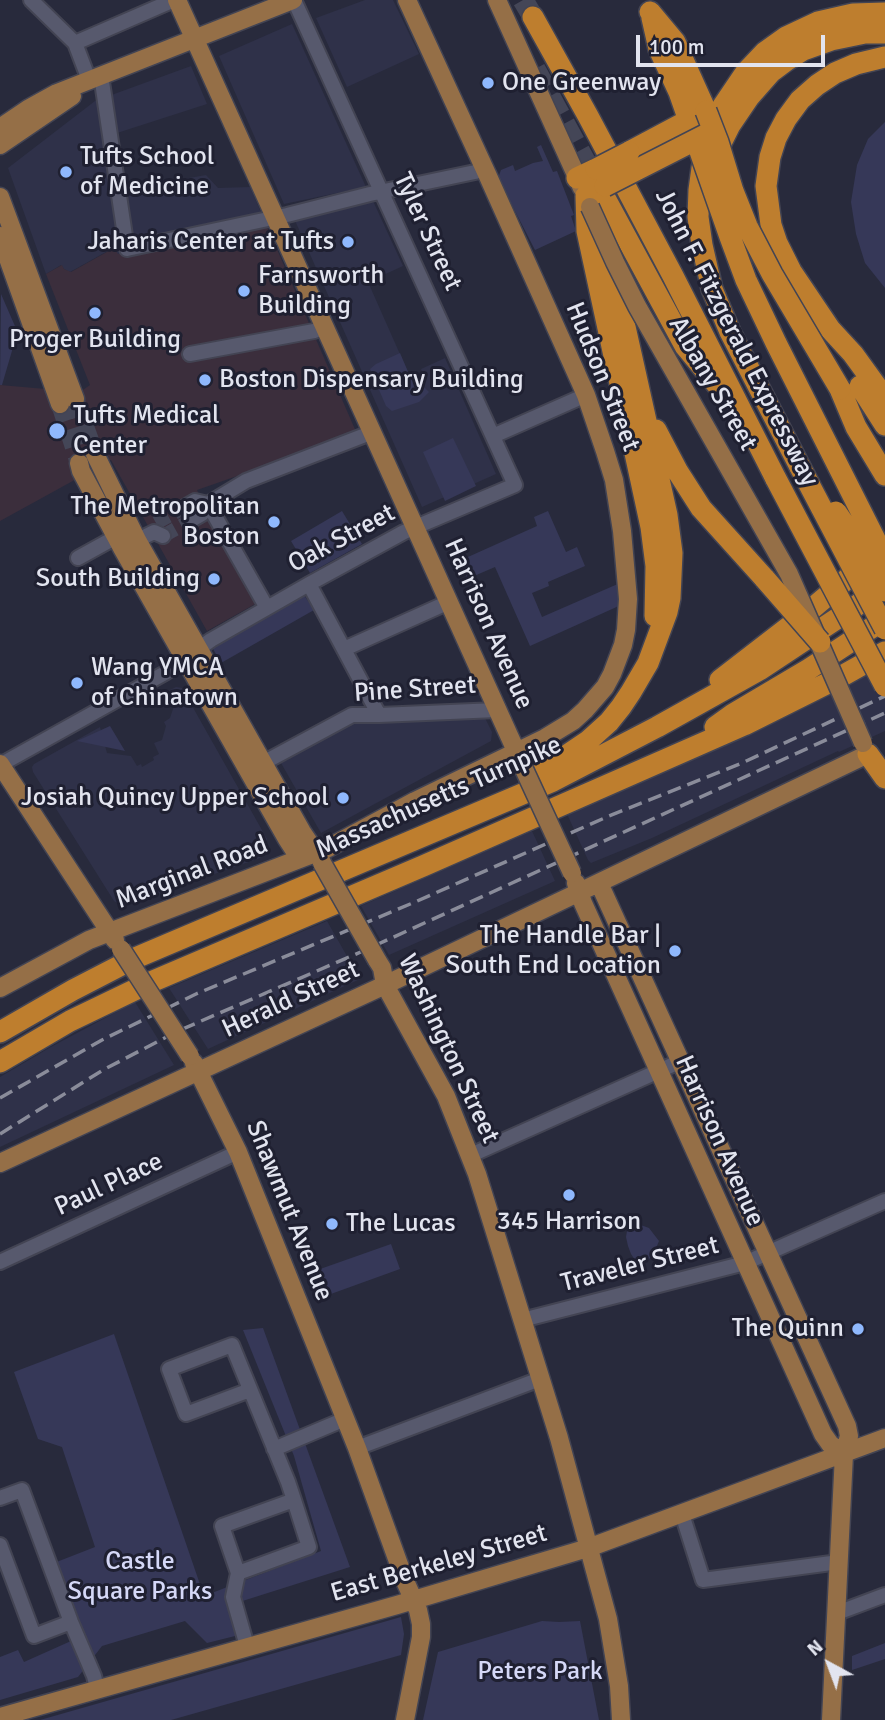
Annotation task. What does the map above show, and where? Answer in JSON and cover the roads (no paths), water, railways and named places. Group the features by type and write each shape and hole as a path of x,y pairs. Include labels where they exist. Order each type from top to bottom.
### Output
{"highway":[{"path":"648,6 675,42 701,126 730,237 746,280 885,559"},
{"path":"885,13 863,13 818,22 793,33 765,52 733,88 713,127 702,168 698,203 706,266 725,321 885,629"},
{"name":"John F. Fitzgerald Expressway","path":"533,17 673,276 885,686"},
{"path":"706,266 705,221 710,177 720,145 743,106 771,72 803,50 843,37 885,33"},
{"path":"885,57 845,68 808,92 786,118 776,138 770,158 766,196 774,234 785,261 797,283 830,329 843,359 865,389 885,425"},
{"path":"592,193 701,126"},
{"path":"701,126 766,263 865,389 865,420 885,452"},
{"path":"592,193 587,231 653,537 656,584 653,649"},
{"path":"491,807 579,747 609,722 632,692 645,669 670,598 671,554 667,515 592,193"},
{"path":"592,193 685,346 744,416"},
{"path":"865,389 856,427 885,475"},
{"path":"642,404 693,496 820,642"},
{"path":"800,467 841,518 885,591"},
{"path":"648,732 776,638 885,547"},
{"name":"Massachusetts Turnpike","path":"0,1032 73,990 133,960 553,781 761,669 885,584"},
{"path":"680,753 733,714 809,669 885,619"},
{"name":"Massachusetts Turnpike","path":"0,1062 70,1021 151,982 680,753 799,698 885,652"},
{"path":"866,748 885,778"}],"main road":[{"name":"Harrison Avenue","path":"176,0 326,327 823,1434 830,1444 844,1454"},
{"path":"0,128 43,100 293,0"},
{"name":"Hudson Street","path":"407,0 586,395 606,450 617,497 628,599 623,646 612,674 596,699 520,759"},
{"name":"Albany Street","path":"498,0 592,193 631,295 778,553 801,599 885,793"},
{"path":"0,145 96,77"},
{"path":"0,197 41,330"},
{"path":"0,236 41,330 68,402"},
{"name":"Washington Street","path":"87,458 81,471 192,654 263,763 302,832 313,858 382,968 385,985 439,1080 471,1155 559,1438 611,1634 621,1720"},
{"name":"Washington Street","path":"192,654 287,839 313,858"},
{"name":"Herald Street","path":"0,1163 194,1064 385,985 599,883 866,748"},
{"name":"Marginal Road","path":"0,988 89,940 313,858 520,759"},
{"name":"Shawmut Avenue","path":"0,765 194,1064 238,1152 357,1448 420,1616 421,1637 405,1720"},
{"name":"Harrison Avenue","path":"599,883 848,1426 848,1445 844,1454 831,1720"},
{"name":"East Berkeley Street","path":"0,1717 588,1548 885,1438"}],"street":[{"path":"31,0 75,43 86,72 96,77 127,249 463,175 484,168"},
{"path":"75,43 176,0"},
{"name":"Tyler Street","path":"293,0 515,485"},
{"path":"190,354 326,327"},
{"path":"493,436 586,395"},
{"path":"187,514 202,514 208,504 246,481 373,432"},
{"name":"Oak Street","path":"0,765 165,673 211,640 309,584 416,527 515,485"},
{"path":"208,504 267,608"},
{"path":"78,558 158,530"},
{"path":"309,584 379,715"},
{"path":"344,649 449,601"},
{"name":"Pine Street","path":"263,763 352,715 497,710"},
{"path":"471,1155 681,1061"},
{"name":"Paul Place","path":"0,1262 238,1152"},
{"name":"Traveler Street","path":"522,1320 746,1263 885,1201"},
{"path":"238,1573 309,1547 294,1500 274,1449 232,1345 169,1369 186,1415 250,1390"},
{"path":"357,1448 540,1379"},
{"path":"274,1449 345,1419"},
{"path":"0,1498 22,1490 97,1688"},
{"path":"247,1646 233,1597 238,1573 222,1526 294,1500"},
{"path":"682,1514 703,1580 839,1562"},
{"path":"0,1545 34,1636 71,1622"},
{"path":"837,1613 885,1595"}],"tunnel":[{"path":"523,0 533,17"},
{"path":"535,69 598,185"},
{"path":"75,399 95,454"},
{"path":"60,404 79,463"},
{"path":"156,523 183,508"},
{"path":"163,536 190,521"}],"railway":[{"path":"0,1098 102,1040 196,994 415,902 609,816 742,763 885,696"},
{"path":"0,1134 103,1070 178,1031 363,951 885,713"}],"place":[{"name":"One Greenway","path":"488,83"},
{"name":"Tufts School of Medicine","path":"66,172"},
{"name":"Jaharis Center at Tufts","path":"348,242"},
{"name":"Farnsworth Building","path":"244,291"},
{"name":"Proger Building","path":"95,313"},
{"name":"Boston Dispensary Building","path":"205,380"},
{"name":"Tufts Medical Center","path":"57,431"},
{"name":"The Metropolitan Boston","path":"274,522"},
{"name":"South Building","path":"214,579"},
{"name":"Wang YMCA of Chinatown","path":"77,683"},
{"name":"Josiah Quincy Upper School","path":"343,798"},
{"name":"The Handle Bar | South End Location","path":"675,951"},
{"name":"345 Harrison","path":"569,1195"},
{"name":"The Lucas","path":"332,1224"},
{"name":"The Quinn","path":"858,1329"}],"park label":[{"name":"Castle Square Parks","path":"140,1577"},
{"name":"Peters Park","path":"540,1672"}]}
